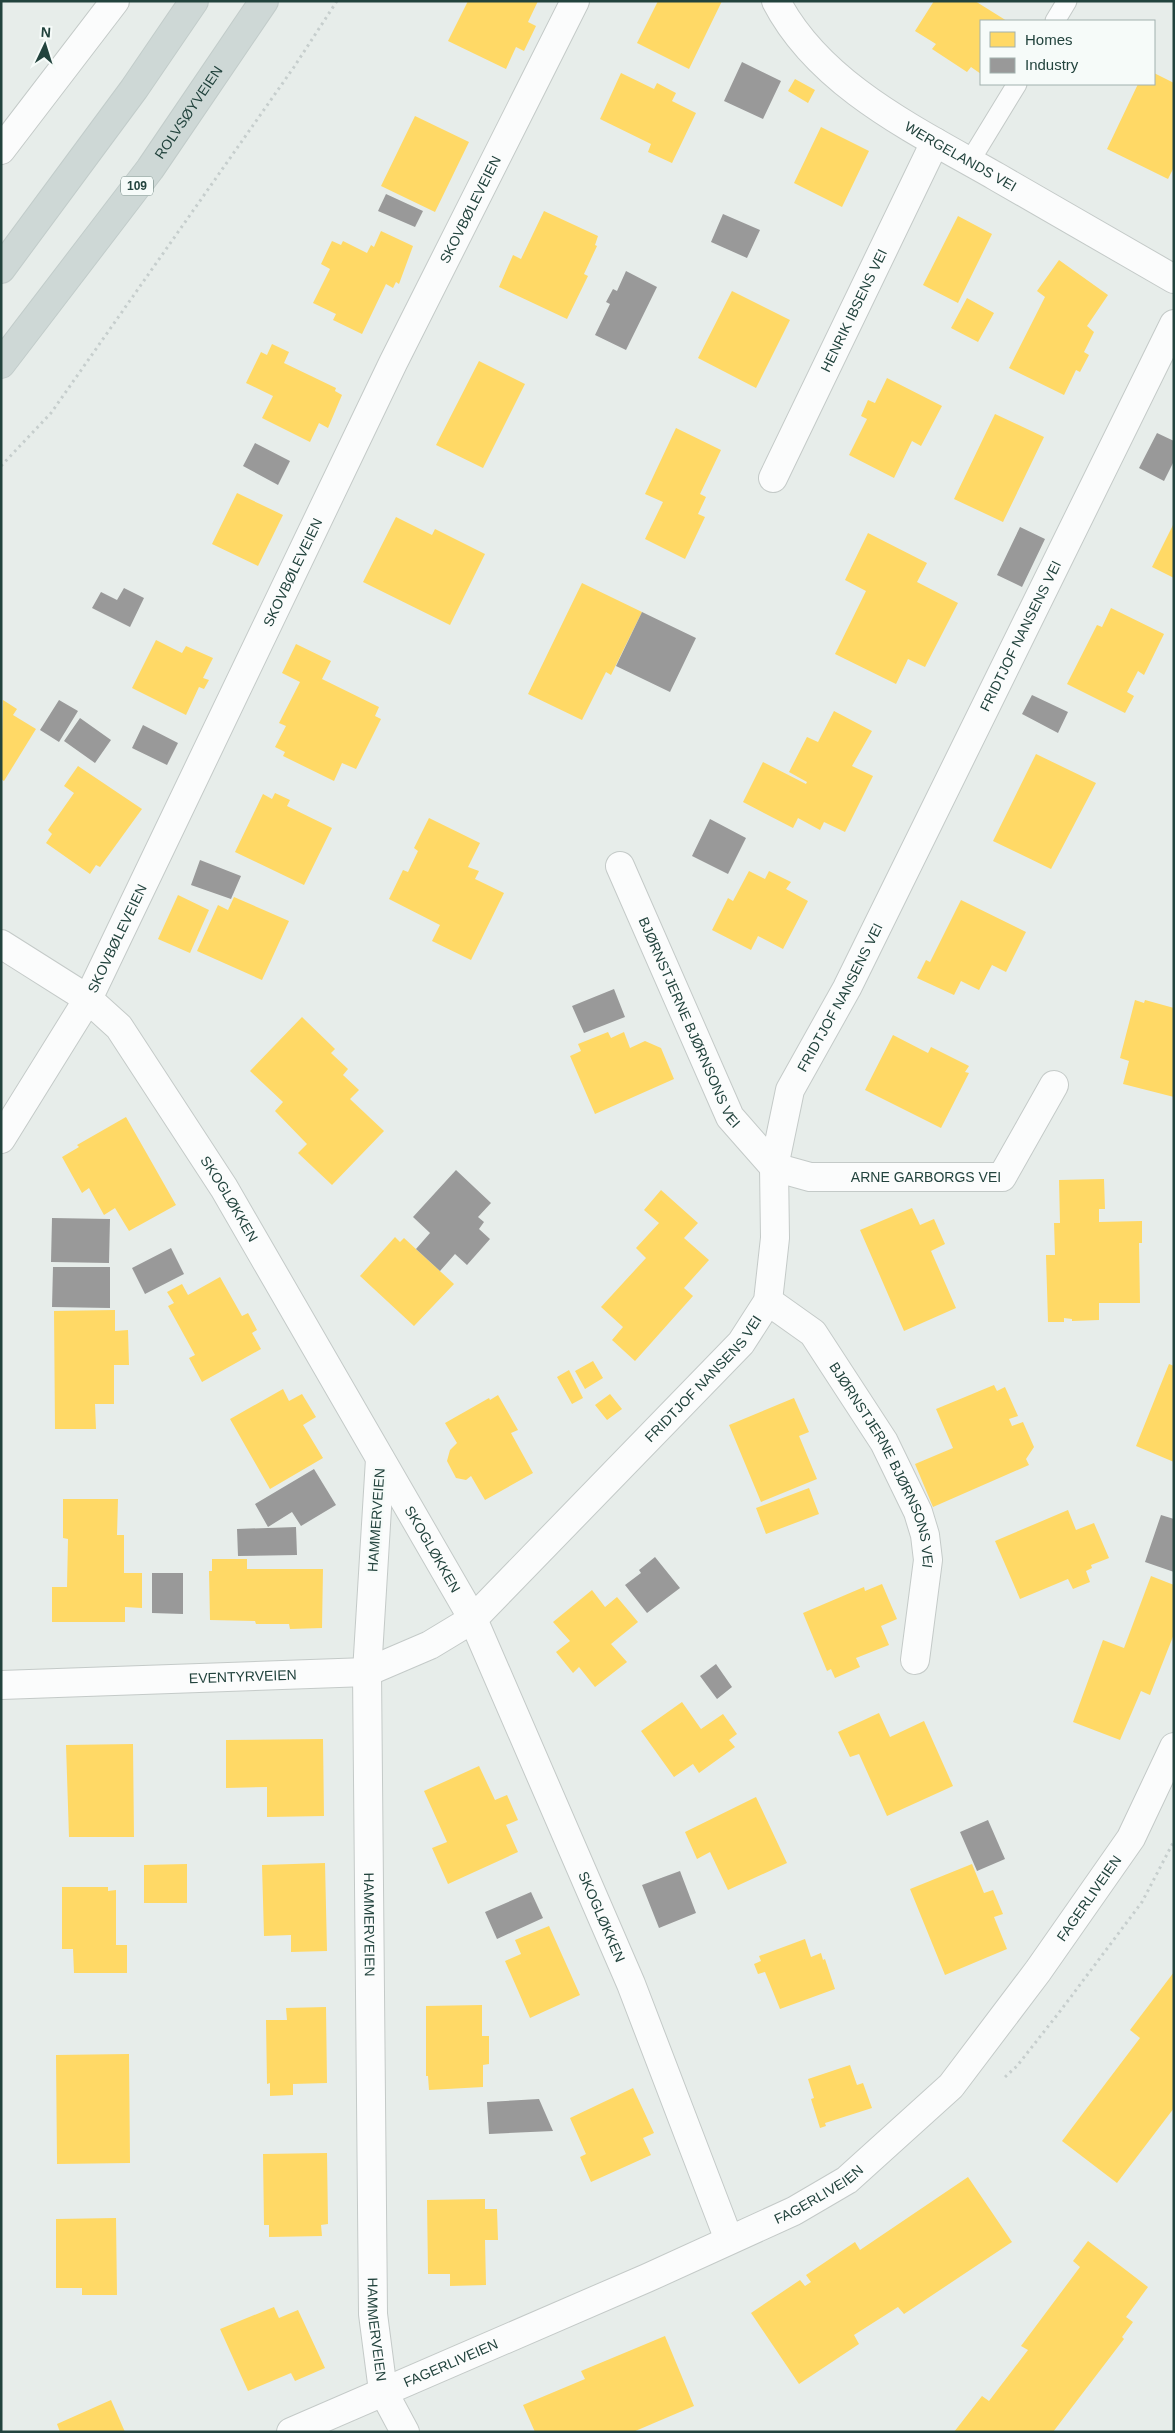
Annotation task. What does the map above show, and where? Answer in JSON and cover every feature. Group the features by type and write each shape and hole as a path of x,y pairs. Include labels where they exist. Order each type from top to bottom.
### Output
{"main road":[{"path":"1,268 134,89 194,1"},
{"name":"ROLVSØYVEIEN","path":"1,364 150,169 264,1"}],"street":[{"path":"1,150 114,1"},
{"name":"SKOVBØLEVEIEN","path":"1,1139 88,999 393,363 575,1"},
{"name":"WERGELANDS VEI","path":"776,1 788,26 844,83 934,142 1174,279"},
{"name":"HENRIK IBSENS VEI","path":"773,478 934,142"},
{"name":"FRIDTJOF NANSENS VEI","path":"473,1619 741,1343 768,1301 775,1238 774,1168 790,1090 847,988 1174,324"},
{"name":"BJØRNSTJERNE BJØRNSONS VEI","path":"620,866 730,1117 774,1168"},
{"name":"SKOGLØKKEN","path":"1,944 88,999 119,1027 224,1188 473,1619 631,1984 730,2240"},
{"name":"ARNE GARBORGS VEI","path":"774,1168 810,1177 1002,1177 1054,1086"},
{"name":"BJØRNSTJERNE BJØRNSONS VEI","path":"768,1301 813,1333 884,1442 918,1512 925,1535 928,1560 915,1660"},
{"name":"HAMMERVEIEN","path":"380,1459 366,1672 373,2314 383,2391"},
{"name":"EVENTYRVEIEN","path":"1,1685 366,1672 430,1644 473,1619"},
{"name":"FAGERLIVEIEN","path":"291,2432 638,2282 794,2211 847,2180 951,2086 1038,1971 1131,1838 1174,1747"},
{"path":"383,2391 405,2432"}],"lane":[{"path":"1056,20 1067,1"},
{"path":"970,161 1016,85"}],"path":[{"path":"1,466 50,413 288,75 337,1"}],"building: Homes":[{"path":"468,1 538,1 528,22 536,26 524,51 516,47 506,69 448,41"},
{"path":"658,1 722,1 689,69 637,43"},
{"path":"934,1 975,1 1005,20 980,20 980,73 971,67 967,72 932,49 936,44 915,31"},
{"path":"621,73 654,89 657,83 676,93 672,101 696,113 672,163 648,152 651,144 600,119"},
{"path":"1155,74 1174,83 1174,167 1168,179 1107,149 1138,85 1155,85"},
{"path":"795,79 815,90 808,103 788,91"},
{"path":"415,116 469,142 435,212 381,186"},
{"path":"821,127 869,151 842,207 794,183"},
{"path":"544,211 598,236 595,245 597,246 584,274 588,276 567,319 499,287 513,255 521,259"},
{"path":"958,216 992,234 958,303 923,285"},
{"path":"381,231 413,246 399,284 396,282 393,288 386,284 362,334 333,320 336,314 313,303 330,269 321,264 332,241 341,245 343,241 367,253 371,245 374,247"},
{"path":"1059,260 1108,295 1087,326 1094,332 1084,352 1089,355 1080,372 1076,370 1064,395 1009,368 1045,297 1037,291"},
{"path":"732,291 790,320 756,388 698,358"},
{"path":"967,298 994,313 978,342 951,328"},
{"path":"272,344 289,352 284,363 336,388 335,391 342,395 328,428 319,423 310,442 262,418 273,396 246,383 261,352 267,355"},
{"path":"479,361 525,384 483,468 436,445"},
{"path":"887,378 942,406 921,446 912,441 894,478 849,455 867,419 861,416 868,400 875,403"},
{"path":"995,414 1044,437 1003,522 954,499"},
{"path":"676,428 721,450 700,494 706,497 698,514 705,517 685,559 645,539 663,502 645,494"},
{"path":"237,493 283,515 258,566 212,544"},
{"path":"396,517 432,535 435,529 485,554 450,625 363,582"},
{"path":"1174,523 1174,578 1152,567"},
{"path":"868,533 927,563 917,582 958,603 925,667 908,659 896,684 835,654 866,591 845,580"},
{"path":"582,583 642,612 611,675 606,672 582,720 528,694"},
{"path":"1111,608 1164,634 1144,675 1138,671 1127,692 1134,696 1125,713 1067,684 1097,625 1102,627"},
{"path":"156,640 182,653 186,646 213,658 203,678 209,680 204,689 199,687 186,715 132,688"},
{"path":"296,644 331,661 322,679 379,707 375,716 381,719 356,769 342,763 334,781 283,756 285,752 275,747 286,726 279,723 300,682 282,673"},
{"path":"3,700 17,709 13,715 36,729 4,781 1,779"},
{"path":"834,711 872,731 852,766 873,776 845,832 824,822 820,830 798,818 793,828 743,802 763,762 806,784 807,782 789,772 807,737 818,742"},
{"path":"1036,754 1096,783 1051,869 993,841"},
{"path":"78,766 142,809 100,867 96,865 90,874 46,843 52,834 48,830 74,793 64,786"},
{"path":"275,793 290,800 287,806 332,828 304,885 235,852 263,794 272,799"},
{"path":"429,818 480,843 468,867 479,871 475,879 504,893 471,960 432,941 440,925 389,899 403,870 408,872 418,851 414,848"},
{"path":"749,871 765,879 769,871 791,882 786,889 808,901 783,949 758,936 751,950 712,930 728,898 733,901"},
{"path":"178,895 209,910 190,953 158,939"},
{"path":"234,897 289,921 262,980 197,951 218,905 228,910"},
{"path":"961,900 1026,932 1006,972 992,965 979,990 961,981 954,995 917,978 926,960 930,962"},
{"path":"1135,1000 1144,1003 1145,1000 1174,1008 1174,1097 1123,1084 1129,1061 1120,1058"},
{"path":"302,1017 335,1049 331,1053 348,1069 343,1075 359,1090 350,1099 384,1131 332,1185 298,1153 307,1144 275,1111 283,1102 250,1071"},
{"path":"608,1032 611,1038 624,1032 630,1048 645,1041 661,1048 674,1079 595,1114 570,1056 581,1051 578,1044"},
{"path":"893,1035 928,1053 931,1047 969,1066 965,1072 969,1073 941,1128 865,1090"},
{"path":"126,1117 176,1205 129,1231 115,1208 104,1215 89,1188 82,1193 62,1157 79,1147 77,1145"},
{"path":"1104,1179 1105,1209 1099,1209 1099,1222 1142,1221 1142,1243 1139,1243 1140,1303 1099,1303 1099,1320 1072,1321 1072,1319 1064,1318 1064,1322 1048,1322 1046,1255 1055,1255 1054,1223 1060,1223 1059,1180"},
{"path":"661,1190 698,1223 684,1238 709,1260 684,1288 693,1296 635,1361 612,1340 623,1327 601,1307 646,1258 636,1248 659,1223 644,1210"},
{"path":"912,1208 920,1225 934,1219 945,1244 931,1251 956,1308 904,1331 860,1230"},
{"path":"395,1237 400,1242 404,1238 454,1284 414,1326 360,1276"},
{"path":"220,1277 242,1316 248,1313 257,1330 252,1333 261,1349 202,1382 189,1358 195,1355 168,1306 174,1303 167,1292 182,1284 188,1295"},
{"path":"115,1310 115,1331 128,1330 129,1365 114,1365 114,1404 95,1404 96,1429 55,1429 54,1311"},
{"path":"593,1361 603,1378 585,1389 575,1371"},
{"path":"1169,1364 1174,1366 1174,1462 1136,1446"},
{"path":"569,1370 583,1398 572,1404 557,1377"},
{"path":"994,1385 997,1391 1005,1387 1018,1416 1009,1419 1012,1426 1023,1422 1034,1447 1026,1459 1029,1465 933,1507 915,1464 953,1448 936,1409"},
{"path":"283,1389 289,1401 302,1394 316,1417 303,1425 323,1458 270,1489 230,1419"},
{"path":"610,1394 622,1409 607,1420 595,1405"},
{"path":"498,1395 518,1430 511,1433 533,1473 485,1500 471,1476 466,1480 456,1478 447,1461 450,1450 457,1443 445,1423 489,1398 490,1400"},
{"path":"794,1398 809,1432 799,1436 817,1479 761,1502 729,1425"},
{"path":"809,1488 819,1514 766,1534 756,1508"},
{"path":"63,1499 118,1499 117,1535 124,1535 124,1573 142,1573 142,1608 125,1607 125,1622 52,1622 52,1587 67,1587 68,1539 63,1538"},
{"path":"1068,1510 1076,1530 1094,1523 1109,1558 1091,1565 1092,1568 1086,1571 1090,1582 1073,1589 1068,1579 1020,1599 995,1541"},
{"path":"212,1559 247,1559 247,1569 323,1569 322,1628 290,1629 289,1624 256,1624 255,1621 210,1620 209,1571 212,1571"},
{"path":"1151,1576 1174,1585 1174,1634 1150,1695 1141,1691 1120,1740 1073,1722 1103,1640 1124,1648"},
{"path":"882,1584 897,1619 881,1626 889,1645 856,1658 860,1667 835,1678 831,1669 827,1671 803,1613 864,1587 865,1591"},
{"path":"592,1590 605,1607 617,1597 638,1622 611,1644 627,1662 595,1687 579,1667 573,1673 556,1652 570,1641 553,1622"},
{"path":"682,1702 701,1729 723,1714 737,1734 729,1740 735,1747 699,1773 693,1764 674,1777 641,1731"},
{"path":"879,1713 890,1737 924,1721 953,1786 887,1816 859,1754 850,1757 838,1732"},
{"path":"323,1739 324,1816 267,1817 267,1787 226,1788 226,1740"},
{"path":"133,1744 134,1837 69,1837 66,1745"},
{"path":"479,1766 495,1800 507,1795 518,1820 506,1825 518,1852 448,1884 432,1848 447,1842 424,1791"},
{"path":"756,1797 787,1863 728,1890 710,1852 697,1859 685,1832"},
{"path":"325,1863 327,1951 291,1952 291,1935 264,1936 262,1865"},
{"path":"187,1864 187,1903 144,1903 144,1865"},
{"path":"972,1864 984,1893 993,1890 1003,1914 994,1917 1007,1949 945,1975 910,1889"},
{"path":"62,1887 108,1887 108,1891 116,1890 116,1945 127,1945 127,1973 74,1973 73,1949 62,1949"},
{"path":"549,1926 580,1995 530,2018 505,1961 521,1954 515,1940"},
{"path":"805,1939 811,1957 821,1953 823,1960 825,1959 835,1989 780,2009 765,1972 758,1974 754,1964 761,1961 759,1956"},
{"path":"1174,1972 1174,2108 1117,2183 1062,2141 1140,2038 1130,2030"},
{"path":"482,2005 482,2036 489,2036 489,2064 483,2065 483,2087 429,2090 428,2076 426,2076 426,2006"},
{"path":"326,2007 327,2083 293,2084 293,2095 270,2096 270,2083 267,2084 266,2020 287,2020 286,2008"},
{"path":"129,2054 130,2163 57,2164 56,2055"},
{"path":"850,2065 857,2085 863,2083 872,2108 825,2123 826,2126 820,2128 811,2099 814,2098 808,2079"},
{"path":"633,2088 654,2133 643,2138 651,2155 591,2182 580,2157 586,2154 570,2118"},
{"path":"327,2153 328,2224 321,2225 322,2236 269,2237 269,2225 264,2225 263,2154"},
{"path":"968,2177 1012,2242 904,2314 898,2307 854,2335 859,2344 799,2384 751,2313 800,2280 805,2286 811,2282 806,2275 855,2242 860,2250"},
{"path":"485,2199 485,2209 497,2209 498,2240 485,2240 486,2285 450,2286 450,2274 428,2274 427,2200"},
{"path":"116,2218 117,2295 82,2295 82,2288 56,2288 56,2219"},
{"path":"1088,2241 1148,2287 1126,2317 1133,2322 1122,2337 1124,2339 1053,2432 954,2432 982,2396 989,2401 1028,2350 1021,2346 1080,2267 1073,2261"},
{"path":"274,2307 279,2318 298,2310 325,2368 295,2381 291,2373 248,2391 220,2329"},
{"path":"665,2336 694,2406 633,2432 535,2432 523,2405 585,2379 581,2371"},
{"path":"111,2400 125,2432 60,2432 57,2424"}],"building: Industry":[{"path":"742,62 781,81 763,119 724,101"},
{"path":"386,194 423,211 415,227 378,211"},
{"path":"723,214 760,230 747,258 711,242"},
{"path":"626,271 657,287 626,350 595,335 610,304 606,302 613,289 617,291"},
{"path":"1157,433 1174,441 1174,461 1164,481 1139,468"},
{"path":"255,443 290,461 278,485 243,466"},
{"path":"1020,527 1045,539 1022,587 997,575"},
{"path":"124,588 144,598 130,627 92,608 101,592 117,600"},
{"path":"642,612 696,638 670,692 616,666"},
{"path":"1032,695 1068,712 1058,733 1022,714"},
{"path":"59,700 78,711 59,742 40,730"},
{"path":"80,718 111,740 95,763 64,741"},
{"path":"143,725 178,743 167,765 132,748"},
{"path":"710,819 746,838 728,874 692,856"},
{"path":"200,860 241,876 231,899 191,885"},
{"path":"614,989 625,1017 584,1033 572,1006"},
{"path":"456,1170 491,1203 478,1217 484,1222 479,1229 490,1239 467,1265 455,1254 440,1271 416,1249 430,1233 413,1217"},
{"path":"52,1218 110,1219 109,1263 51,1262"},
{"path":"171,1248 184,1274 145,1294 132,1268"},
{"path":"53,1267 110,1267 110,1308 52,1307"},
{"path":"314,1469 336,1505 301,1526 292,1512 268,1527 255,1504"},
{"path":"1161,1515 1174,1519 1174,1572 1145,1562"},
{"path":"296,1527 297,1555 238,1556 237,1529"},
{"path":"655,1557 680,1588 647,1613 625,1585 641,1573 639,1570"},
{"path":"152,1573 183,1573 183,1614 152,1613"},
{"path":"716,1664 732,1687 717,1699 700,1676"},
{"path":"988,1820 1005,1859 977,1871 960,1832"},
{"path":"680,1871 696,1913 659,1928 642,1885"},
{"path":"531,1892 543,1918 497,1939 485,1912"},
{"path":"539,2099 553,2131 489,2134 487,2102"}]}
